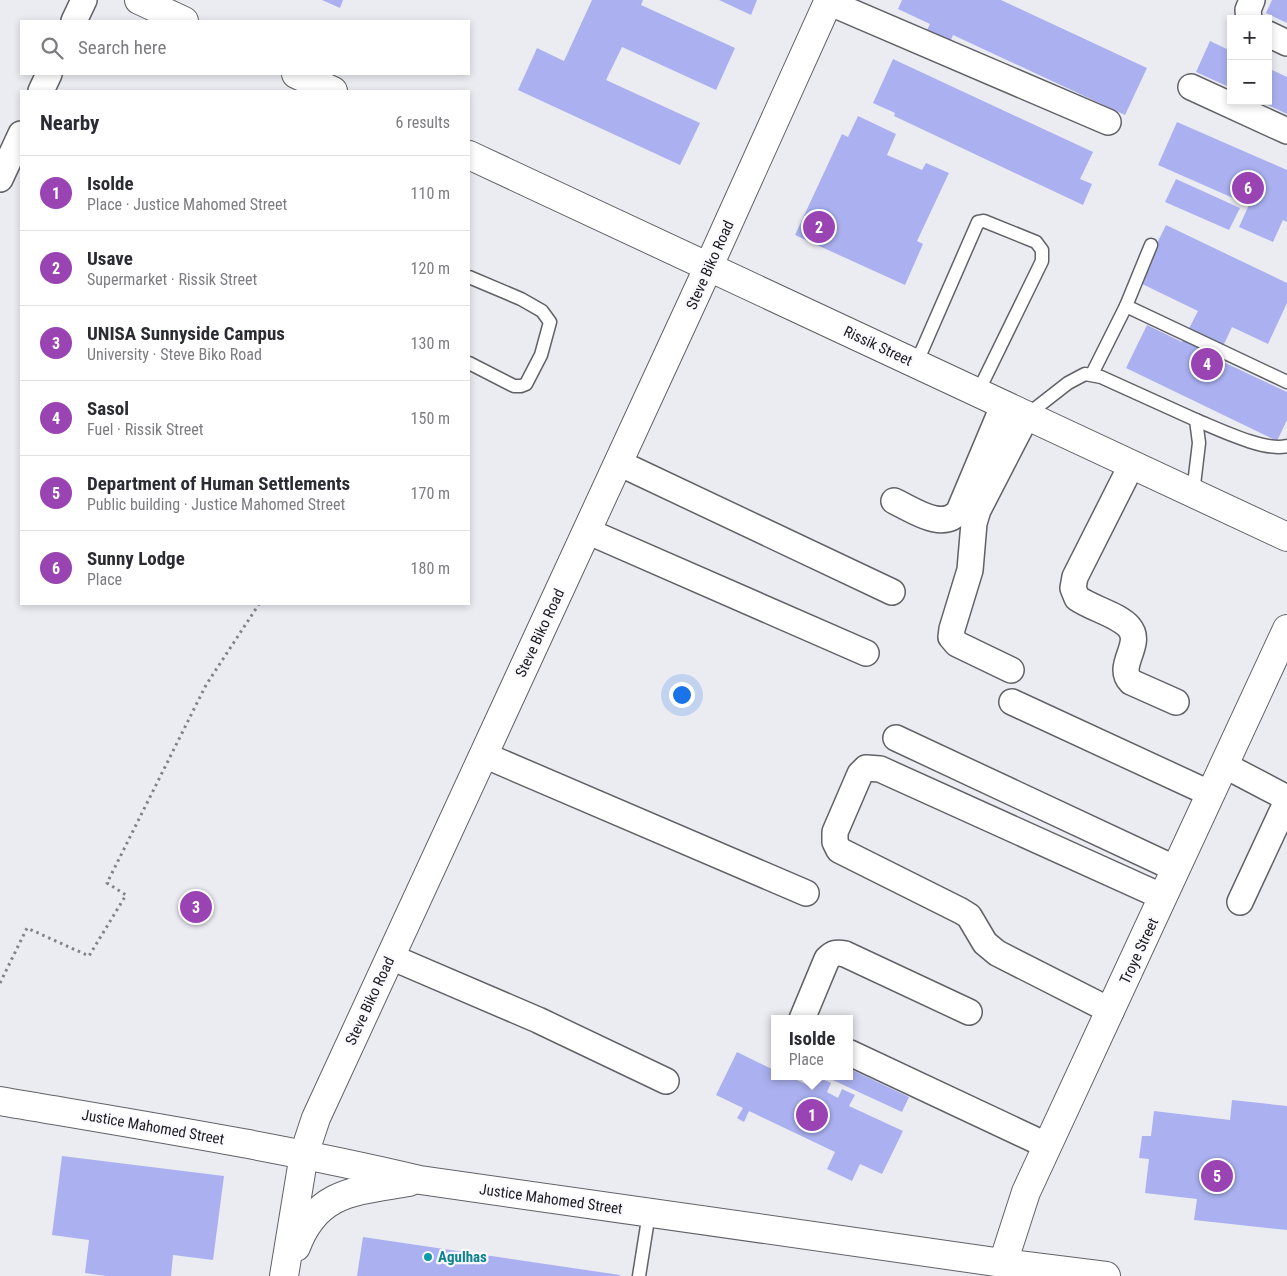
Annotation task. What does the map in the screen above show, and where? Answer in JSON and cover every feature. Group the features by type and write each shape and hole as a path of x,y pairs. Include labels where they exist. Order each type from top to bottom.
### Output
{"main road":[{"path":"139,0 182,20"},
{"name":"Steve Biko Road","path":"285,1276 304,1154 316,1118 619,463 829,1"},
{"path":"298,75 331,90"},
{"name":"Rissik Street","path":"470,155 1287,537"},
{"name":"Troye Street","path":"1002,1270 1026,1192 1287,629"},
{"name":"Justice Mahomed Street","path":"0,1102 218,1138 341,1161 420,1180 649,1212 1002,1270 1106,1276"},
{"path":"285,1276 306,1224 327,1203 344,1194 420,1180"}],"street":[{"path":"74,20 84,0"},
{"path":"1249,15 1248,10 1252,0"},
{"path":"829,1 1108,122"},
{"path":"1272,36 1287,43"},
{"path":"41,90 49,75"},
{"path":"1191,87 1287,131"},
{"path":"1227,120 1287,148"},
{"path":"0,179 20,141"},
{"path":"894,501 934,520 949,520 955,516 1016,410"},
{"path":"1011,670 957,644 951,637 970,570 974,523 1016,410"},
{"path":"619,463 892,592"},
{"path":"1132,464 1075,577 1073,583 1074,592 1081,601 1126,623 1130,628 1134,638 1125,668 1126,678 1176,702"},
{"path":"587,531 866,653"},
{"path":"1012,702 1211,794"},
{"path":"896,738 1176,868"},
{"path":"484,755 806,893"},
{"path":"1224,765 1287,800 1240,902"},
{"path":"1110,1012 996,953 985,943 968,916 961,911 839,850 834,842 835,832 860,774 866,768 880,769 1163,897"},
{"path":"804,1015 827,959 832,953 837,952 968,1012"},
{"path":"391,957 538,1020 666,1081"},
{"path":"853,1054 1048,1146"}],"lane":[{"path":"916,364 978,222 984,221 1036,242 1042,250 1042,261 978,392"},
{"path":"1092,374 1126,306 1151,245"},
{"path":"470,277 520,299 542,311 550,322 540,355 526,384 514,386 470,364"},
{"path":"1126,306 1287,382"},
{"path":"1016,410 1078,376 1092,374 1248,441 1275,448 1287,446"},
{"path":"1193,493 1199,443 1196,420"},
{"path":"638,1276 649,1212"}],"path":[{"path":"0,983 27,928 89,956 126,895 107,883 206,686 258,605"}],"building":[{"path":"322,0 343,0 340,8"},
{"path":"592,0 643,0 641,5 735,48 716,90 622,47 606,80 700,123 680,165 518,90 537,48 564,61"},
{"path":"719,0 757,0 751,15"},
{"path":"902,0 1001,0 1147,68 1125,115 953,35 949,45 925,34 930,24 898,9"},
{"path":"1272,0 1287,0 1287,23 1266,13"},
{"path":"1210,41 1227,49 1227,86 1196,72"},
{"path":"893,59 1093,152 1080,179 1092,184 1083,205 894,116 895,113 873,103"},
{"path":"1272,70 1287,77 1287,114 1268,105 1272,105"},
{"path":"858,116 896,134 887,155 922,170 926,163 949,173 917,241 923,244 905,285 795,235 842,134 848,137"},
{"path":"1177,122 1287,170 1287,222 1283,220 1273,242 1239,227 1249,205 1158,165"},
{"path":"1176,179 1240,208 1229,230 1165,202"},
{"path":"1166,225 1287,283 1287,303 1268,344 1232,327 1217,359 1287,392 1287,420 1277,441 1126,368 1147,325 1182,342 1198,311 1138,282"},
{"path":"737,1052 771,1069 771,1080 797,1080 813,1088 817,1080 824,1080 831,1083 827,1092 838,1098 842,1089 855,1095 849,1106 903,1131 882,1174 860,1164 852,1181 827,1169 835,1152 749,1111 744,1122 737,1118 743,1108 716,1095"},
{"path":"853,1070 909,1097 902,1112 833,1080 853,1080"},
{"path":"1232,1100 1287,1106 1287,1230 1194,1220 1197,1199 1145,1193 1149,1159 1139,1158 1142,1136 1151,1136 1154,1111 1230,1120"},
{"path":"62,1156 224,1176 213,1260 173,1255 171,1276 106,1276 85,1273 89,1240 52,1235"},
{"name":"Agulhas","path":"363,1237 620,1275 620,1276 357,1276"}],"place":[{"name":"Sunny Lodge","path":"1248,188"},
{"name":"Usave","path":"819,227"},
{"name":"Sasol","path":"1207,364"},
{"name":"UNISA Sunnyside Campus","path":"196,907"},
{"name":"Isolde","path":"812,1115"},
{"name":"Department of Human Settlements","path":"1217,1176"},
{"name":"Agulhas","path":"428,1257"}]}
